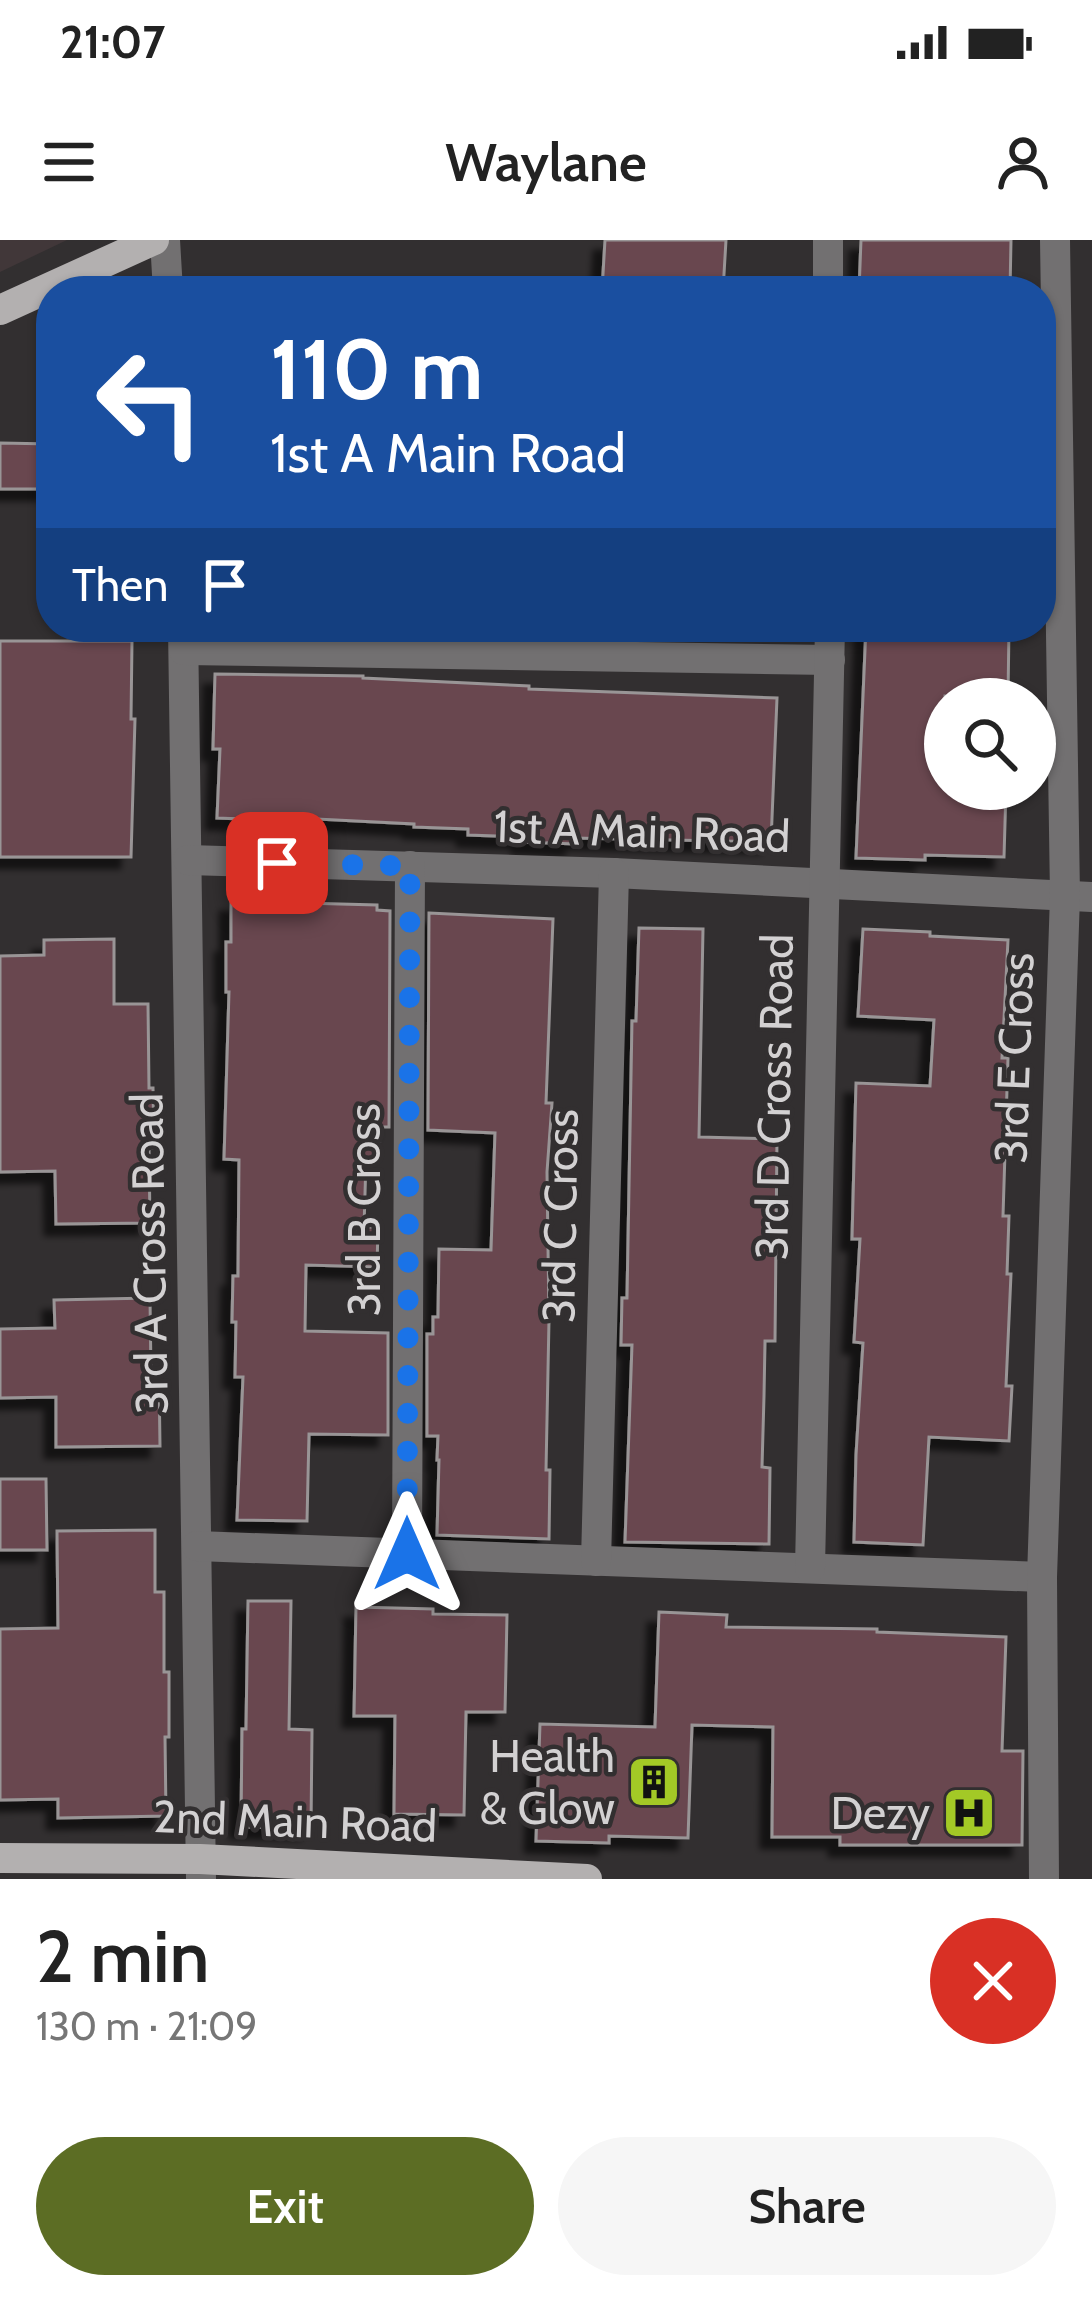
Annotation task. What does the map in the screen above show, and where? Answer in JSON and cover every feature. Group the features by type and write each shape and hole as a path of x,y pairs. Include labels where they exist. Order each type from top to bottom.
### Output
{"main road":[{"path":"75,276 154,240"},
{"path":"0,310 36,294"},
{"name":"2nd Main Road","path":"0,1858 200,1869 586,1879"}],"street":[{"path":"165,240 167,276"},
{"path":"827,240 828,276"},
{"name":"3rd E Cross","path":"1044,1879 1042,1577 1078,896 1055,240"},
{"name":"3rd A Cross Road","path":"184,642 200,1869"},
{"path":"276,642 830,660"},
{"name":"3rd D Cross Road","path":"810,1568 830,642"},
{"name":"1st A Main Road","path":"188,860 614,873 1078,896"},
{"name":"3rd B Cross","path":"407,1554 410,866"},
{"name":"3rd C Cross","path":"596,1561 614,873"},
{"path":"197,1546 1042,1577"}],"shaded area":[{"path":"0,240 67,240 0,272"}],"building":[{"path":"605,240 726,240 724,276 603,276"},
{"path":"861,240 1011,240 1010,276 860,276"},
{"path":"0,443 36,444 36,489 0,489"},
{"path":"0,641 132,642 131,857 0,857"},
{"path":"865,642 1009,642 1008,678 924,678 924,810 1005,810 1004,857 925,855 925,860 856,858"},
{"path":"215,674 363,676 529,689 777,698 771,842 575,838 575,844 523,842 523,837 468,835 468,829 414,824 217,818 220,749 213,749"},
{"path":"231,901 377,905 377,910 390,911 389,1127 380,1127 379,1161 366,1160 364,1227 378,1227 377,1267 306,1265 305,1331 388,1333 388,1435 309,1434 307,1521 237,1520 243,1377 235,1377 236,1322 232,1322 233,1276 238,1276 239,1160 224,1159 226,942 231,942"},
{"path":"429,913 553,919 546,1103 552,1103 547,1172 549,1539 437,1535 438,1436 427,1436 427,1334 433,1334 433,1317 438,1317 439,1249 491,1250 495,1133 428,1130"},
{"path":"639,928 703,929 699,1137 777,1139 775,1341 765,1341 762,1467 770,1468 769,1544 625,1542 632,1345 621,1345 622,1298 627,1298 632,1021 636,1021"},
{"path":"863,929 1008,940 1002,1058 1008,1058 1003,1216 1009,1216 1007,1274 1011,1274 1006,1386 1012,1386 1009,1441 929,1437 923,1545 854,1542 863,1343 854,1342 860,1239 852,1239 856,1083 930,1086 934,1020 858,1016"},
{"path":"114,939 114,1004 148,1004 154,1148 149,1148 150,1223 56,1224 55,1171 0,1172 0,956 44,955 44,940"},
{"path":"150,1298 151,1374 159,1374 160,1446 56,1447 56,1397 0,1398 0,1329 55,1328 54,1300"},
{"path":"0,1479 46,1479 47,1550 0,1550"},
{"path":"155,1530 155,1592 164,1592 164,1672 169,1672 166,1816 58,1818 58,1799 0,1800 0,1629 58,1628 57,1531"},
{"path":"248,1601 291,1601 289,1729 312,1730 311,1828 241,1827"},
{"path":"356,1607 507,1615 505,1712 466,1712 464,1815 394,1814 395,1716 354,1716"},
{"path":"659,1612 727,1615 726,1627 1006,1637 1002,1751 1023,1751 1022,1845 840,1845 840,1837 772,1837 773,1727 692,1725 688,1838 536,1841 540,1724 655,1727"}],"place":[{"name":"Health & Glow","path":"654,1782"},
{"name":"Dezy","path":"969,1813"}],"route":[{"path":"277,863 410,866 407,1554"}]}
